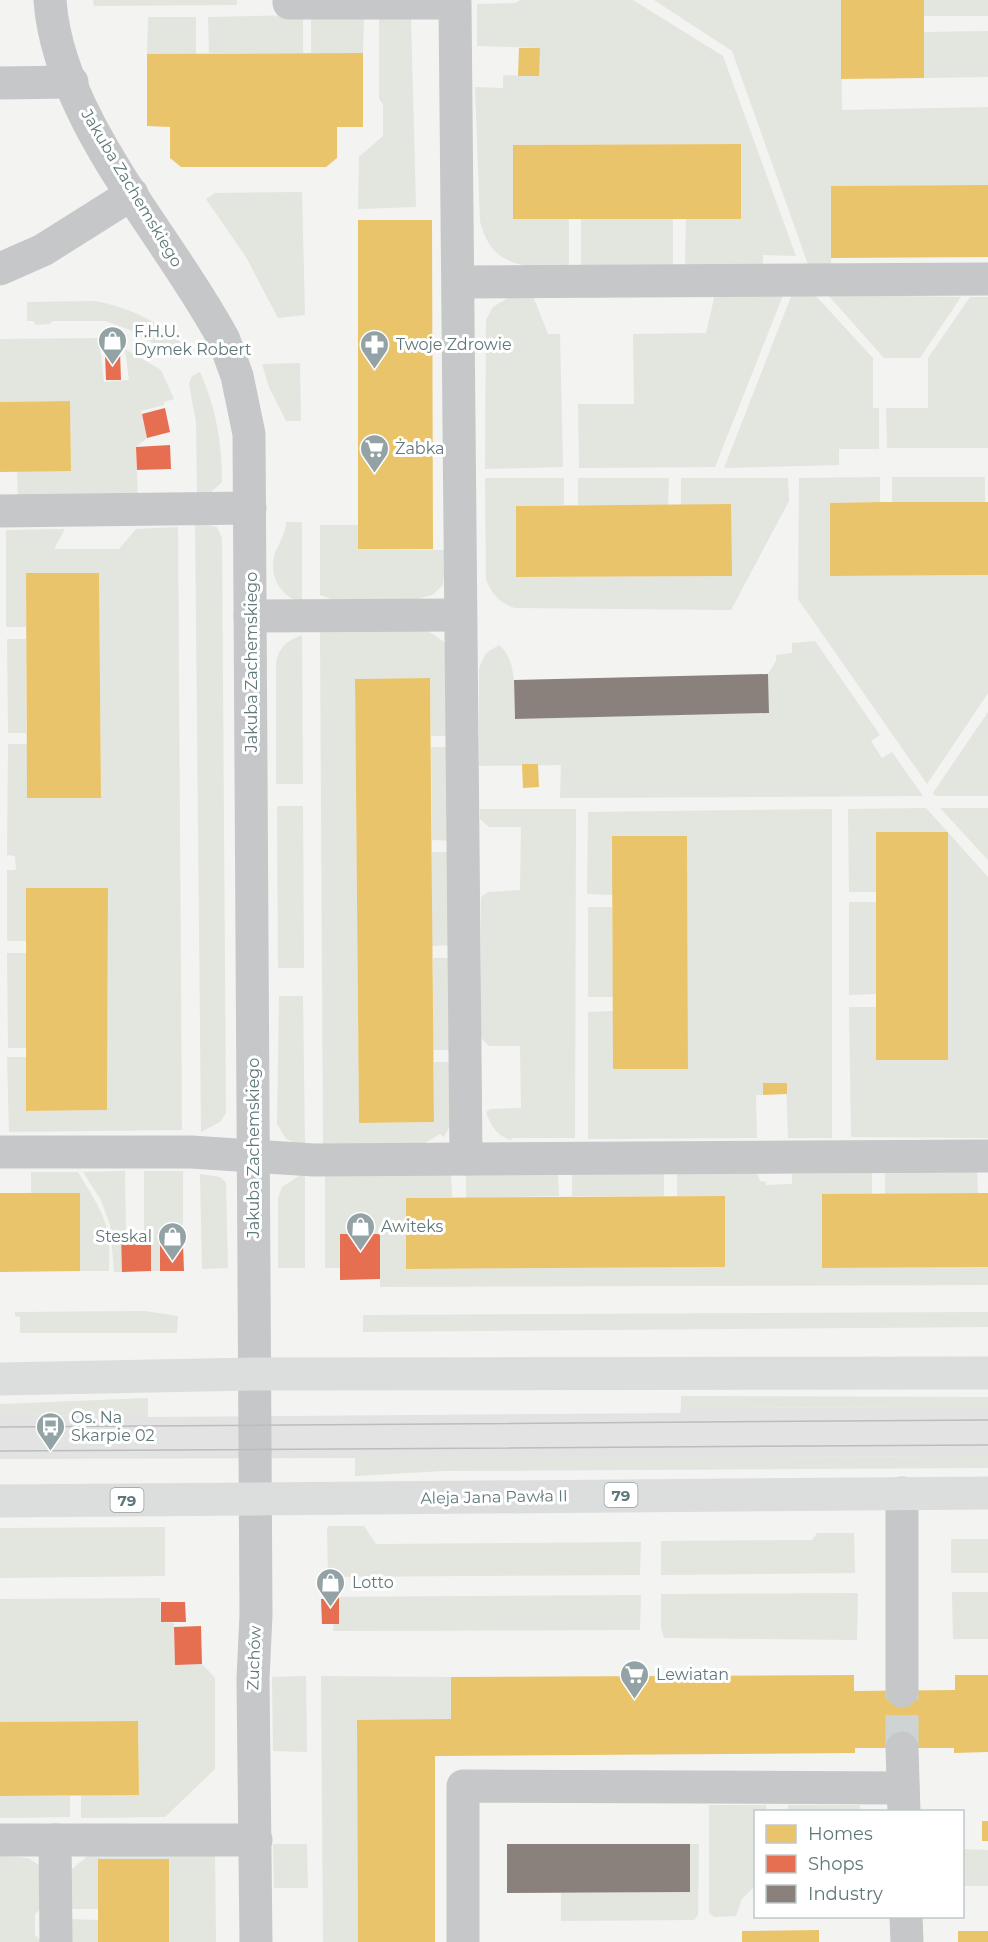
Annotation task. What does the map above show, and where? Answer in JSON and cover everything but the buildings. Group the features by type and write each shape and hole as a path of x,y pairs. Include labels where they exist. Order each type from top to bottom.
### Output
{"main road":[{"path":"0,1378 254,1374 988,1372"},
{"name":"Aleja Jana Pawła II","path":"0,1501 988,1493"}],"street":[{"name":"Jakuba Zachemskiego","path":"50,0 54,32 84,113 132,194 214,321 231,355 248,423 254,1374"},
{"path":"289,0 289,3 455,3 466,1159"},
{"path":"0,82 72,82"},
{"path":"0,269 43,250 132,194"},
{"path":"459,282 988,279"},
{"path":"0,511 250,508"},
{"path":"250,616 460,615"},
{"path":"0,1152 191,1152 314,1160 988,1156"},
{"name":"Zuchów","path":"254,1374 256,1942"},
{"path":"902,1493 902,1691"},
{"path":"463,1942 463,1786 903,1800 902,1748"},
{"path":"0,1840 256,1840"},
{"path":"55,1840 56,1942"},
{"path":"906,1918 907,1942"}],"shaded area":[{"path":"93,0 237,0 237,5 94,6"},
{"path":"520,0 633,0 723,56 796,256 763,255 763,268 685,267 686,218 741,218 740,144 513,145 513,218 569,219 569,268 526,266 502,257 493,249 485,237 480,221 475,87 503,88 503,75 538,76 540,48 477,46 477,4 515,3"},
{"path":"654,0 841,0 842,110 988,107 988,185 831,186 831,273 811,273 732,51"},
{"path":"924,0 988,0 988,16 924,16"},
{"path":"303,15 303,53 209,53 208,17"},
{"path":"311,16 364,17 363,53 311,53"},
{"path":"148,17 196,17 196,54 147,54"},
{"path":"379,18 411,18 416,207 358,209 359,157 383,136 383,104 379,99"},
{"path":"988,31 988,77 924,78 924,32"},
{"path":"302,192 305,315 278,318 246,257 206,199 215,193"},
{"path":"581,219 673,219 673,268 581,268"},
{"path":"784,293 715,467 579,468 578,404 634,404 633,334 706,333 715,294"},
{"path":"792,294 815,295 873,358 873,408 879,408 879,449 839,449 839,465 724,468"},
{"path":"828,295 961,297 920,358 884,358"},
{"path":"511,296 533,296 548,334 560,334 563,467 485,469 486,320 493,307"},
{"path":"970,297 988,297 988,448 887,448 886,408 928,408 928,358"},
{"path":"94,301 120,307 157,324 188,350 176,356 130,330 106,321 53,321 49,324 36,325 33,321 27,321 27,302"},
{"path":"101,338 107,341 107,345 100,347 104,382 129,380 125,349 161,370 174,399 164,402 164,405 141,411 147,438 136,447 138,500 18,500 17,471 71,471 70,401 0,402 0,339"},
{"path":"300,363 301,421 286,421 269,387 262,364"},
{"path":"200,372 217,426 222,482 209,494 197,495 196,422 189,384 192,376"},
{"path":"880,477 880,502 830,503 830,576 988,575 988,693 927,784 798,599 799,478"},
{"path":"892,477 985,477 985,502 892,503"},
{"path":"485,478 564,478 564,505 516,506 516,577 731,576 731,504 681,505 681,478 788,478 789,501 731,610 515,608 497,597 486,579"},
{"path":"578,478 669,478 668,505 578,505"},
{"path":"195,522 217,527 222,538 226,1113 220,1122 201,1132"},
{"path":"286,522 302,522 302,603 294,600 282,590 273,570 275,553 284,534"},
{"path":"320,525 358,525 359,549 446,550 443,585 432,595 417,599 331,599 320,595"},
{"path":"178,527 182,1130 9,1132 7,1057 26,1057 26,1111 107,1110 108,888 26,888 26,941 7,941 7,870 16,870 15,856 7,855 8,744 27,744 27,798 101,798 99,573 26,573 26,627 6,627 6,530 65,529 54,549 119,549 136,529"},
{"path":"419,629 431,633 447,644 454,736 431,736 430,678 355,679 359,1123 434,1122 434,1062 456,1062 453,1120 444,1137 440,1134 425,1143 323,1148 320,630"},
{"path":"302,635 303,784 276,784 276,662 279,652 285,645"},
{"path":"7,639 26,639 26,733 8,733"},
{"path":"815,641 880,735 871,741 882,758 892,752 923,796 560,798 561,765 479,766 479,668 486,653 499,645 510,660 512,669 515,719 769,712 768,674 776,661 776,655 792,653 792,643"},
{"path":"988,712 988,796 935,796 933,793"},
{"path":"431,747 454,747 455,841 432,840"},
{"path":"277,806 303,806 304,968 278,968"},
{"path":"926,808 988,877 988,1138 851,1137 849,1007 876,1007 876,1060 948,1060 948,833 876,832 876,892 849,892 848,809"},
{"path":"940,808 988,808 988,860"},
{"path":"480,809 576,809 575,1138 512,1138 511,1140 495,1130 486,1112 490,1109 521,1108 520,1046 489,1046 481,1038 481,897 488,892 520,890 521,827 489,827 480,819"},
{"path":"832,809 832,1138 788,1138 786,1083 763,1083 763,1095 756,1095 757,1138 588,1139 588,1012 613,1011 614,1069 688,1069 687,837 613,895 587,894 588,812"},
{"path":"432,852 455,852 455,945 432,946"},
{"path":"849,902 876,902 876,994 849,995"},
{"path":"588,907 612,907 613,997 588,997"},
{"path":"7,953 26,953 26,1048 8,1048"},
{"path":"433,958 455,958 455,1050 433,1050"},
{"path":"279,996 303,996 305,1147 286,1139 277,1124"},
{"path":"125,1171 126,1235 121,1236 122,1272 114,1272 110,1225 101,1200 83,1172"},
{"path":"144,1171 183,1171 183,1244 160,1245 160,1271 151,1271 151,1235 144,1235"},
{"path":"977,1171 978,1193 885,1194 885,1172"},
{"path":"31,1172 78,1172 104,1218 109,1240 109,1271 80,1271 79,1193 31,1193"},
{"path":"305,1172 305,1268 278,1268 278,1198 282,1187"},
{"path":"757,1173 760,1181 766,1182 766,1185 792,1184 792,1174 872,1173 872,1194 822,1194 822,1268 988,1267 988,1285 380,1287 380,1234 341,1234 340,1268 325,1268 325,1175 451,1175 452,1197 406,1198 407,1269 724,1267 725,1196 677,1196 677,1174"},
{"path":"200,1174 220,1177 226,1183 228,1268 202,1269"},
{"path":"558,1174 559,1196 466,1198 466,1175"},
{"path":"572,1174 664,1174 664,1196 572,1196"},
{"path":"145,1311 178,1316 177,1333 20,1333 20,1317 15,1316 15,1312"},
{"path":"988,1312 988,1327 363,1332 363,1315"},
{"path":"681,1396 988,1397 988,1407 681,1408"},
{"path":"148,1398 148,1417 146,1415 0,1416 0,1404"},
{"path":"988,1407 988,1456 0,1459 0,1416 680,1413 681,1408"},
{"path":"988,1456 988,1468 443,1471 355,1476 355,1458"},
{"path":"329,1526 364,1526 376,1544 641,1542 640,1575 328,1577 327,1529"},
{"path":"165,1527 165,1576 0,1578 0,1528"},
{"path":"817,1533 854,1533 855,1573 661,1575 661,1541 812,1540"},
{"path":"951,1539 988,1539 988,1573 951,1573"},
{"path":"952,1592 988,1592 988,1639 953,1639"},
{"path":"858,1593 857,1640 664,1638 661,1628 661,1594"},
{"path":"641,1595 640,1630 333,1631 334,1624 339,1624 339,1599 325,1599 325,1597"},
{"path":"160,1598 161,1622 174,1623 175,1664 202,1664 215,1678 215,1769 165,1817 81,1818 81,1795 139,1795 138,1721 0,1722 0,1599"},
{"path":"306,1676 307,1752 273,1751 272,1677"},
{"path":"321,1676 451,1677 451,1719 357,1721 358,1942 323,1942"},
{"path":"0,1796 70,1796 70,1817 0,1818"},
{"path":"709,1805 766,1805 767,1810 754,1810 754,1887 742,1899 736,1916 714,1917 709,1913"},
{"path":"788,1805 860,1805 860,1810 788,1810"},
{"path":"273,1844 307,1844 308,1888 274,1888"},
{"path":"690,1844 699,1844 698,1915 694,1920 561,1921 561,1893 690,1892"},
{"path":"964,1849 988,1850 988,1886 964,1886"},
{"path":"215,1854 216,1942 169,1942 168,1859 98,1859 98,1909 67,1909 72,1869 88,1856"},
{"path":"0,1856 28,1858 40,1866 43,1906 35,1914 35,1935 42,1942 0,1942"},
{"path":"67,1919 98,1920 98,1942 67,1942"}],"tunnel":[{"path":"902,1691 902,1748"}],"tram line":[{"path":"0,1427 988,1420"},
{"path":"0,1451 988,1445"}],"place":[{"name":"F.H.U. Dymek Robert","path":"113,366"},
{"name":"Twoje Zdrowie","path":"375,370"},
{"name":"Żabka","path":"374,474"},
{"name":"Awiteks","path":"360,1252"},
{"name":"Steskal","path":"173,1262"},
{"name":"Os. Na Skarpie 02","path":"50,1452"},
{"name":"Lotto","path":"331,1608"},
{"name":"Lewiatan","path":"635,1700"}]}
